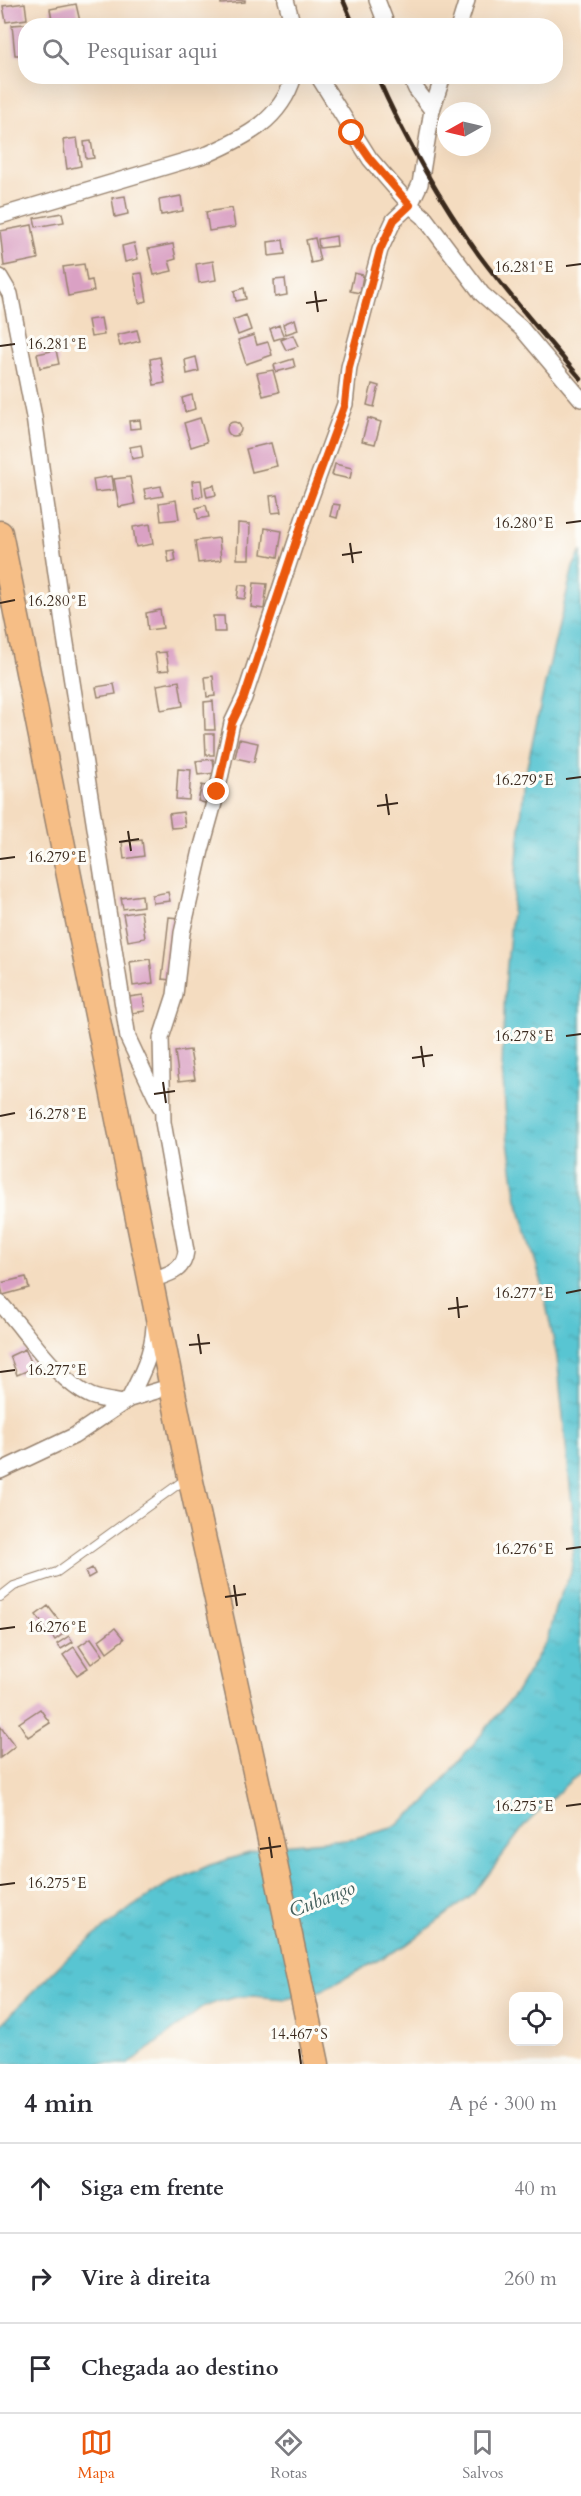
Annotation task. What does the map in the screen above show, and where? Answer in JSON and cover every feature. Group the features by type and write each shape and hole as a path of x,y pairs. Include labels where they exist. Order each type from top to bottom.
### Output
{"main road":[{"path":"0,533 190,1477 317,2064"}],"street":[{"path":"286,0 291,18"},
{"path":"377,0 384,18"},
{"path":"461,18 467,0"},
{"path":"0,216 208,154 259,128 283,101 290,84"},
{"path":"323,84 370,159 410,205 424,217 482,294 521,328 581,399"},
{"path":"414,84 432,111"},
{"path":"126,1401 141,1376 154,1338 153,1291 179,1270 185,1260 186,1251 162,1109 161,1038 175,995 182,933 201,850 232,723 244,698 309,502 345,404 349,367 380,250 394,220 410,205 420,184 432,111 440,84"},
{"path":"0,277 10,294 34,417 65,637 128,1038 162,1109"},
{"path":"0,1303 50,1363 76,1388 99,1398 126,1401"},
{"path":"0,1471 74,1436 126,1401 173,1386"}],"lane":[{"path":"0,1597 14,1586 57,1572 190,1477"}],"water":[{"name":"Cubango","path":"581,551 581,1773 525,1825 474,1894 406,1945 323,1990 286,1999 253,1996 217,2002 202,2008 129,2064 0,2064 0,2025 70,1955 132,1907 166,1885 210,1865 272,1846 355,1838 392,1828 425,1803 517,1691 547,1640 556,1605 571,1573 574,1542 572,1506 557,1357 541,1280 517,1200 508,1142 502,1069 505,986 525,776 573,567"}],"building":[{"path":"221,0 245,0 245,2 221,4"},
{"path":"25,3 27,18 6,22 3,6"},
{"path":"76,4 79,18 52,18 50,9"},
{"path":"12,25 18,25 18,55 15,55"},
{"path":"77,138 81,166 67,169 63,140"},
{"path":"91,141 94,158 86,159 84,142"},
{"path":"125,196 128,214 115,217 112,198"},
{"path":"181,196 183,211 161,215 159,200"},
{"path":"232,208 235,227 209,231 206,212"},
{"path":"62,213 64,222 36,227 34,218"},
{"path":"32,225 38,259 4,266 0,231"},
{"path":"336,236 337,246 319,248 318,239"},
{"path":"315,238 320,261 311,263 306,240"},
{"path":"283,240 285,254 269,256 268,242"},
{"path":"134,243 138,259 125,262 122,246"},
{"path":"173,244 176,259 169,261 172,271 154,275 148,249"},
{"path":"213,261 216,280 199,283 196,264"},
{"path":"84,264 87,281 92,280 94,291 68,296 63,267"},
{"path":"142,273 147,301 139,303 134,274"},
{"path":"354,273 363,275 360,293 350,291"},
{"path":"285,279 287,295 275,297 274,280"},
{"path":"244,288 246,299 236,301 234,291"},
{"path":"246,315 251,330 238,335 233,320"},
{"path":"101,318 104,335 91,337 88,320"},
{"path":"295,319 298,330 286,334 283,324"},
{"path":"279,325 284,337 274,340 270,329"},
{"path":"137,330 140,341 120,346 117,335"},
{"path":"254,335 257,345 268,342 272,355 246,364 238,340"},
{"path":"293,335 298,346 286,350 281,340"},
{"path":"56,350 59,364 40,368 37,354"},
{"path":"160,357 165,383 154,385 150,359"},
{"path":"196,357 199,371 187,374 185,360"},
{"path":"293,359 295,367 276,372 274,365"},
{"path":"273,370 279,392 263,396 257,373"},
{"path":"372,384 379,386 374,407 367,405"},
{"path":"192,395 195,409 185,412 182,398"},
{"path":"200,418 207,442 191,447 184,423"},
{"path":"368,418 381,422 375,444 362,441"},
{"path":"140,420 141,428 130,429 129,421"},
{"path":"234,422 239,424 241,429 239,434 234,436 229,434 227,429 229,424"},
{"path":"271,443 277,466 252,472 246,449"},
{"path":"141,445 143,457 132,459 130,447"},
{"path":"335,464 352,468 350,479 332,475"},
{"path":"112,476 114,490 95,492 93,479"},
{"path":"130,477 135,504 119,507 114,479"},
{"path":"201,480 203,496 194,498 192,481"},
{"path":"214,485 216,495 207,497 205,487"},
{"path":"161,486 163,496 146,499 144,489"},
{"path":"278,495 281,512 272,513 270,496"},
{"path":"176,500 179,519 161,521 159,503"},
{"path":"333,504 340,505 337,518 330,516"},
{"path":"206,505 209,517 198,519 196,508"},
{"path":"238,523 250,524 249,559 237,559"},
{"path":"150,524 153,544 136,547 133,527"},
{"path":"265,528 282,531 278,557 262,554"},
{"path":"219,538 221,560 198,563 195,541"},
{"path":"174,550 176,561 169,563 167,551"},
{"path":"254,583 267,584 264,609 251,607"},
{"path":"239,585 247,586 245,599 237,598"},
{"path":"160,610 163,628 148,630 146,613"},
{"path":"213,616 224,616 225,632 214,632"},
{"path":"166,652 169,670 158,671 155,653"},
{"path":"213,676 215,696 207,697 205,677"},
{"path":"179,681 183,706 161,710 157,685"},
{"path":"114,684 116,694 98,697 96,687"},
{"path":"213,701 215,730 205,730 204,702"},
{"path":"205,734 214,734 214,755 206,755"},
{"path":"239,739 258,743 254,762 235,758"},
{"path":"213,759 215,773 198,775 196,761"},
{"path":"178,769 191,770 189,800 176,799"},
{"path":"202,785 212,788 208,804 198,801"},
{"path":"183,812 185,827 171,828 169,814"},
{"path":"142,840 144,856 124,859 122,842"},
{"path":"168,892 170,901 153,903 152,895"},
{"path":"142,895 143,906 123,909 121,898"},
{"path":"141,911 145,938 128,941 123,914"},
{"path":"169,917 178,918 171,980 162,979"},
{"path":"150,959 153,983 133,986 130,962"},
{"path":"143,995 145,1011 132,1013 129,997"},
{"path":"190,1050 195,1079 179,1081 175,1052"},
{"path":"26,1277 29,1288 3,1295 0,1283"},
{"path":"25,1349 34,1368 17,1375 10,1356"},
{"path":"92,1568 95,1574 88,1578 85,1572"},
{"path":"48,1606 67,1631 55,1640 36,1615"},
{"path":"115,1628 124,1639 107,1652 99,1640"},
{"path":"69,1636 73,1642 61,1649 57,1644"},
{"path":"91,1638 103,1655 91,1664 79,1646"},
{"path":"74,1647 88,1668 77,1675 63,1655"},
{"path":"40,1709 50,1723 28,1737 19,1723"},
{"path":"0,1726 15,1746 0,1758"}],"railway":[{"path":"343,0 351,18"},
{"path":"380,84 411,145 465,235 504,287 581,379"}],"route":[{"path":"217,792 232,723 244,698 309,502 345,404 349,367 380,250 394,220 402,210 410,205 370,159 352,133"}]}
